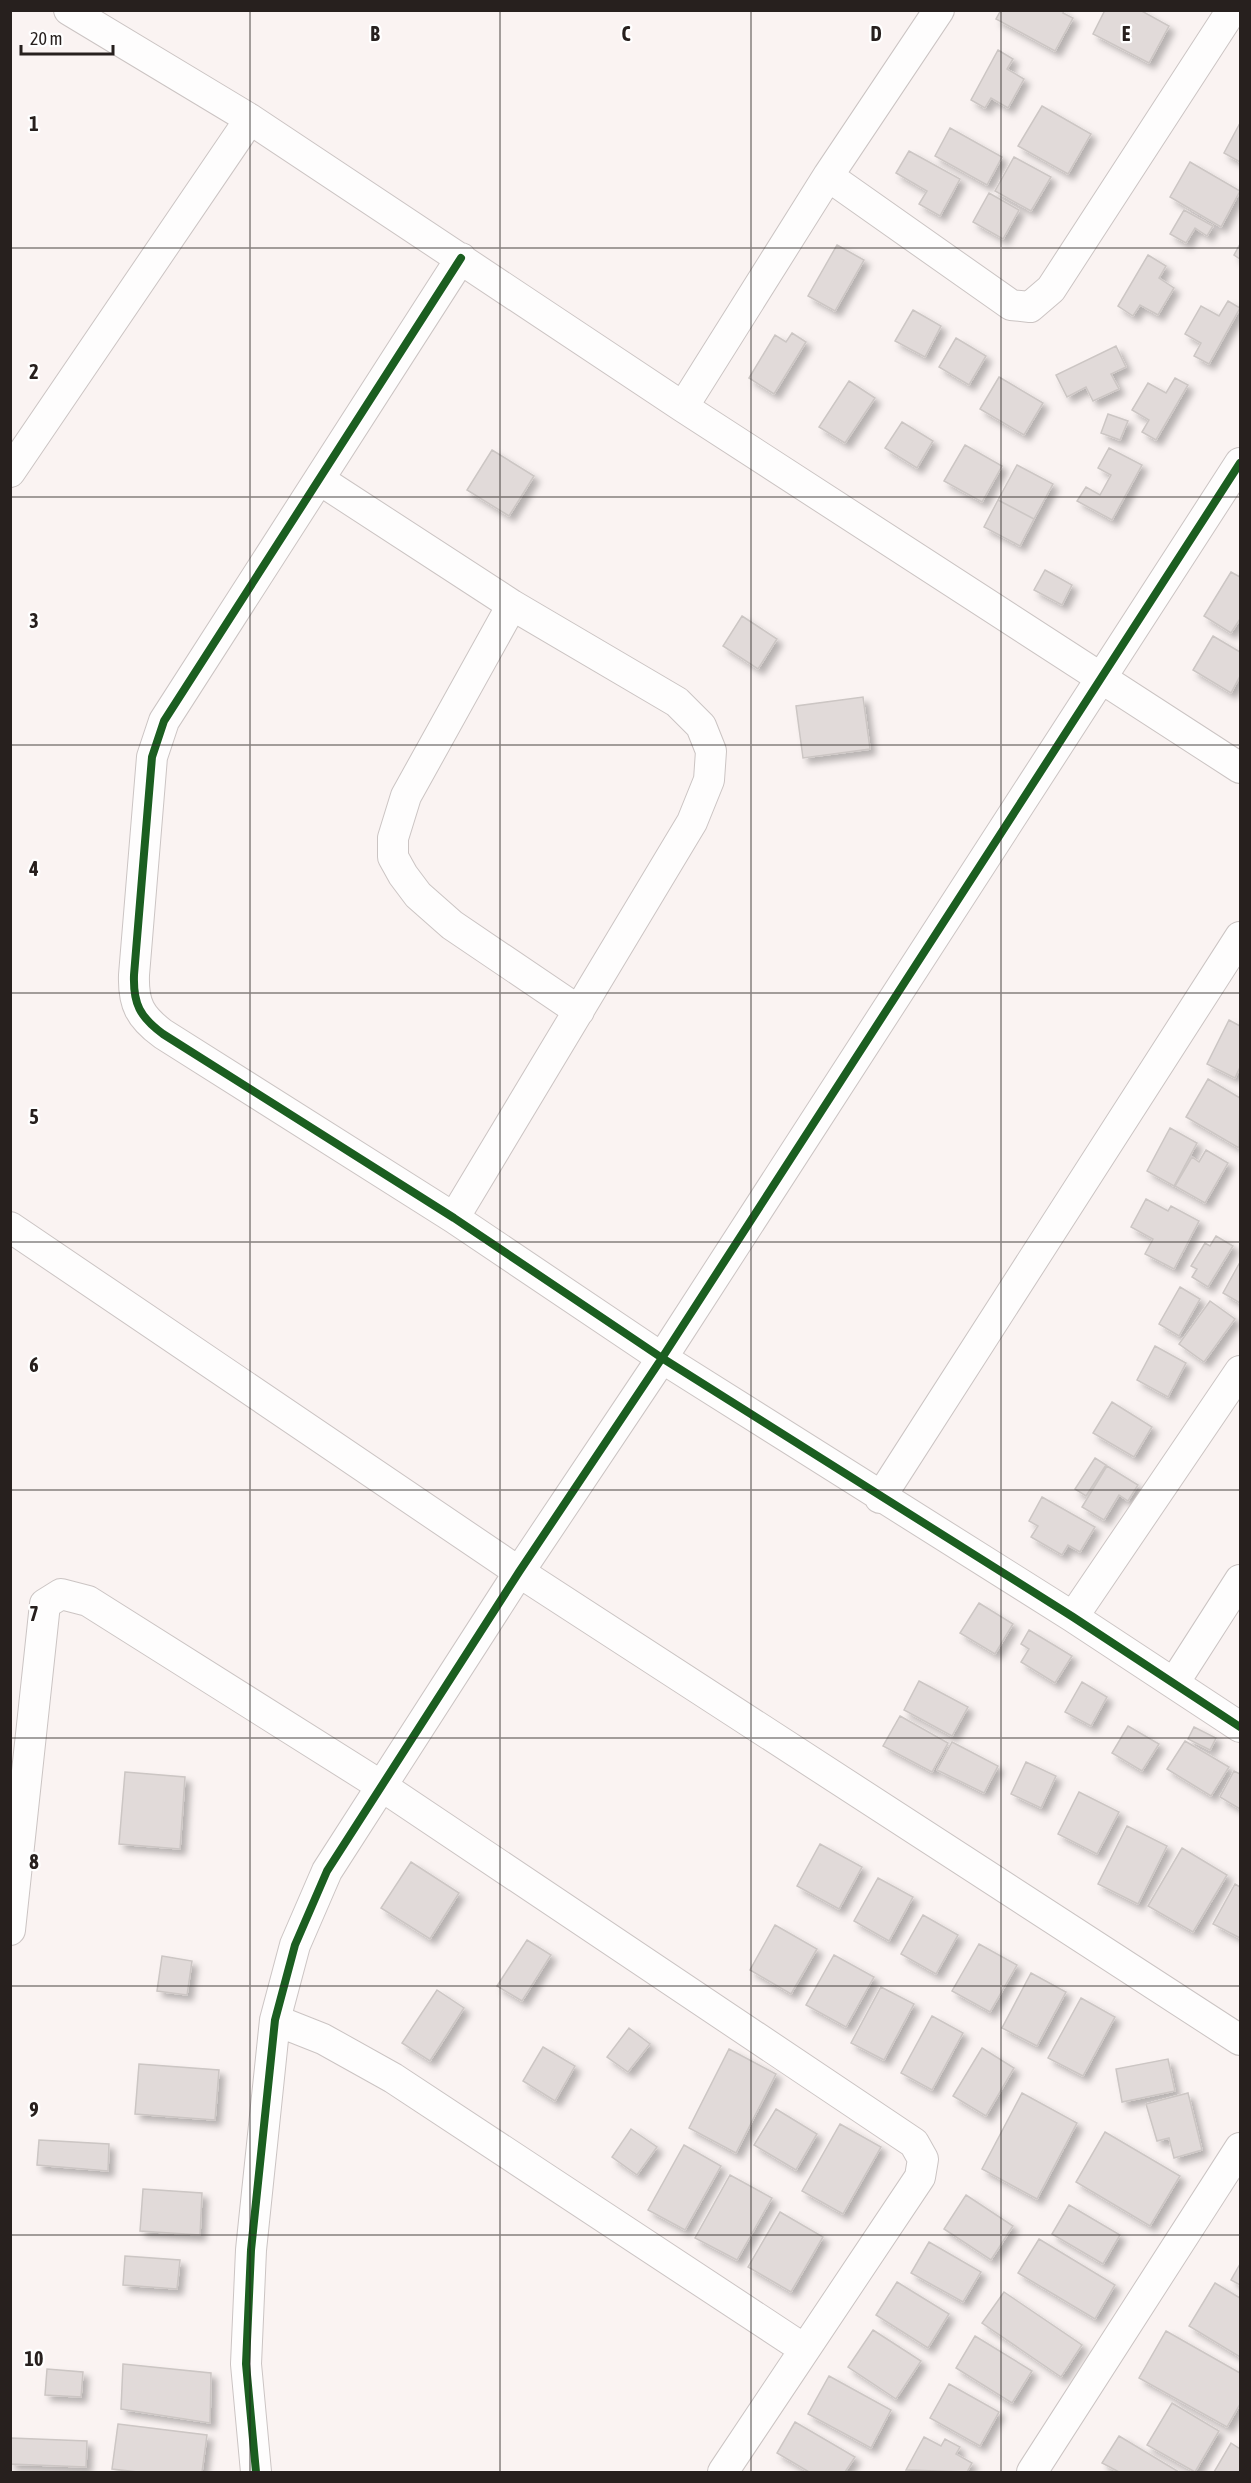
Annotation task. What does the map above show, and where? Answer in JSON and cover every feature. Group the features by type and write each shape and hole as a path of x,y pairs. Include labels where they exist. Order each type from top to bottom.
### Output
{"street":[{"path":"69,10 250,119 683,407 1240,768"},
{"path":"683,407 828,176 939,10"},
{"path":"828,176 1011,305 1030,307 1051,289 1232,10"},
{"path":"10,472 250,119"},
{"path":"461,258 164,720 152,757 133,993 146,1022 454,1218 662,1358 880,1498 1073,1617 1240,1727"},
{"path":"256,2472 247,2352 251,2250 275,2020 295,1945 327,1871 519,1572 662,1358 1240,463"},
{"path":"320,480 512,605 677,702 701,726 711,751 709,780 692,822 454,1218"},
{"path":"512,605 406,796 393,838 393,857 403,876 418,895 452,925 579,1011"},
{"path":"880,1498 1240,937"},
{"path":"10,1227 519,1572 1236,2028"},
{"path":"1073,1617 1240,1371"},
{"path":"1174,1683 1240,1580"},
{"path":"10,1930 45,1604 61,1594 88,1600 382,1787 914,2143 923,2159 920,2177 723,2472"},
{"path":"275,2020 323,2039 393,2078 804,2349"},
{"path":"1032,2472 1240,2148"}],"building":[{"path":"1001,10 1064,10 1063,13 1073,18 1055,51 996,19"},
{"path":"1105,10 1140,10 1169,26 1149,63 1093,34"},
{"path":"998,50 1013,59 1007,69 1024,79 1008,108 991,98 985,108 971,100"},
{"path":"1042,106 1091,134 1068,174 1018,146"},
{"path":"1240,123 1240,162 1224,153"},
{"path":"950,128 1002,157 987,185 935,156"},
{"path":"909,151 960,179 940,216 919,204 927,191 896,173"},
{"path":"1014,157 1051,177 1031,211 995,191"},
{"path":"1190,162 1240,191 1221,227 1170,197"},
{"path":"989,193 1019,210 1003,239 973,222"},
{"path":"1184,210 1213,226 1207,236 1195,228 1186,243 1170,234"},
{"path":"1240,244 1240,259 1234,255"},
{"path":"837,245 864,260 835,311 808,296"},
{"path":"1148,255 1166,266 1159,278 1174,288 1158,315 1140,305 1133,316 1118,306"},
{"path":"1228,301 1240,308 1209,364 1194,356 1201,343 1185,334 1201,306 1219,316"},
{"path":"913,310 941,326 925,357 895,341"},
{"path":"792,333 806,342 774,394 749,378 775,335 786,342"},
{"path":"956,338 986,356 969,385 939,367"},
{"path":"1116,346 1126,367 1111,374 1119,389 1093,401 1086,387 1067,397 1056,375"},
{"path":"999,377 1043,403 1024,435 980,409"},
{"path":"1175,378 1188,385 1156,440 1142,432 1149,420 1132,410 1148,383 1166,393"},
{"path":"849,381 875,398 845,443 819,427"},
{"path":"1108,414 1128,421 1120,440 1101,433"},
{"path":"902,422 933,441 917,468 885,448"},
{"path":"965,445 1002,466 982,502 944,481"},
{"path":"1109,448 1142,465 1112,520 1077,501 1086,487 1100,495 1111,475 1098,468"},
{"path":"492,450 534,476 509,516 467,490"},
{"path":"1017,465 1053,484 1034,519 998,500"},
{"path":"998,500 1034,519 1020,546 984,527"},
{"path":"1045,570 1072,585 1062,605 1034,590"},
{"path":"1231,572 1240,577 1240,619 1231,633 1204,616"},
{"path":"742,616 777,639 758,669 723,646"},
{"path":"1213,636 1240,652 1240,676 1231,693 1193,670"},
{"path":"863,697 870,749 803,758 796,706"},
{"path":"1229,1020 1240,1026 1240,1067 1235,1078 1207,1064"},
{"path":"1208,1079 1240,1098 1239,1148 1186,1117"},
{"path":"1170,1128 1197,1143 1174,1186 1147,1171"},
{"path":"1206,1150 1228,1163 1205,1203 1175,1186 1192,1157 1199,1162"},
{"path":"1146,1199 1168,1211 1171,1206 1199,1221 1174,1269 1145,1254 1153,1239 1131,1227"},
{"path":"1216,1236 1233,1246 1208,1287 1192,1277 1197,1269 1191,1266 1205,1243 1210,1246"},
{"path":"1240,1262 1240,1303 1223,1293"},
{"path":"1180,1287 1200,1299 1179,1336 1159,1324"},
{"path":"1210,1301 1235,1319 1204,1362 1179,1344"},
{"path":"1155,1346 1186,1363 1168,1397 1137,1380"},
{"path":"1112,1402 1152,1427 1134,1457 1093,1433"},
{"path":"1095,1458 1106,1465 1086,1496 1075,1489"},
{"path":"1107,1466 1138,1485 1128,1501 1119,1495 1104,1520 1082,1507"},
{"path":"1042,1497 1095,1527 1080,1552 1068,1545 1062,1555 1031,1537 1038,1526 1029,1521"},
{"path":"979,1603 1013,1624 995,1654 960,1633"},
{"path":"1029,1630 1072,1656 1055,1683 1021,1662 1029,1649 1021,1644"},
{"path":"919,1681 968,1707 952,1736 904,1710"},
{"path":"1082,1682 1107,1697 1091,1726 1065,1712"},
{"path":"900,1716 948,1743 932,1772 883,1746"},
{"path":"1128,1726 1159,1744 1142,1771 1112,1753"},
{"path":"1194,1727 1216,1738 1210,1750 1188,1739"},
{"path":"1185,1741 1229,1767 1211,1796 1167,1769"},
{"path":"952,1742 998,1766 984,1793 937,1770"},
{"path":"1026,1762 1056,1776 1041,1808 1011,1794"},
{"path":"1234,1771 1240,1774 1240,1809 1220,1797"},
{"path":"125,1772 185,1777 180,1849 119,1844"},
{"path":"1079,1792 1119,1812 1097,1854 1058,1834"},
{"path":"1127,1826 1167,1846 1138,1904 1098,1884"},
{"path":"820,1844 862,1867 839,1909 797,1886"},
{"path":"1182,1848 1227,1875 1193,1932 1148,1906"},
{"path":"411,1862 459,1893 430,1939 381,1908"},
{"path":"878,1878 913,1897 889,1941 854,1921"},
{"path":"1235,1884 1240,1887 1240,1938 1213,1924"},
{"path":"923,1915 958,1935 936,1974 901,1954"},
{"path":"775,1925 817,1949 791,1994 750,1970"},
{"path":"527,1940 551,1955 522,2001 497,1986"},
{"path":"979,1944 1017,1965 990,2012 952,1991"},
{"path":"834,1955 874,1977 846,2027 806,2005"},
{"path":"162,1956 192,1961 187,1995 157,1991"},
{"path":"1031,1973 1066,1992 1037,2046 1002,2028"},
{"path":"881,1987 914,2004 884,2060 851,2043"},
{"path":"437,1990 464,2008 430,2061 402,2043"},
{"path":"1081,1998 1115,2017 1083,2076 1048,2058"},
{"path":"932,2016 963,2033 932,2090 901,2073"},
{"path":"629,2028 650,2044 628,2072 607,2057"},
{"path":"543,2047 575,2066 555,2101 523,2081"},
{"path":"982,2048 1014,2068 986,2116 953,2096"},
{"path":"729,2049 776,2074 736,2153 689,2128"},
{"path":"1168,2059 1175,2091 1122,2102 1116,2069"},
{"path":"139,2064 219,2070 215,2120 135,2114"},
{"path":"1022,2093 1077,2123 1037,2199 982,2169"},
{"path":"1188,2093 1202,2150 1174,2158 1169,2138 1157,2141 1146,2104"},
{"path":"776,2109 817,2134 796,2170 754,2145"},
{"path":"840,2124 881,2147 843,2214 802,2191"},
{"path":"631,2129 657,2147 637,2175 612,2157"},
{"path":"1105,2132 1180,2176 1150,2226 1076,2182"},
{"path":"39,2140 109,2144 108,2171 37,2165"},
{"path":"684,2145 721,2166 685,2230 648,2210"},
{"path":"730,2175 772,2198 737,2260 695,2238"},
{"path":"143,2189 202,2193 200,2235 140,2231"},
{"path":"966,2195 1013,2226 991,2260 944,2229"},
{"path":"1069,2205 1120,2235 1103,2264 1052,2234"},
{"path":"780,2212 823,2237 791,2292 748,2267"},
{"path":"1039,2239 1115,2285 1095,2319 1018,2273"},
{"path":"929,2242 981,2272 963,2302 911,2273"},
{"path":"125,2256 180,2260 177,2289 123,2285"},
{"path":"1240,2264 1240,2285 1231,2280"},
{"path":"897,2282 949,2314 928,2348 876,2315"},
{"path":"1215,2283 1240,2298 1240,2357 1189,2326"},
{"path":"1004,2292 1082,2345 1061,2377 982,2323"},
{"path":"873,2330 921,2361 896,2399 848,2367"},
{"path":"1166,2331 1240,2373 1240,2404 1227,2427 1139,2378"},
{"path":"975,2336 1032,2371 1012,2403 956,2368"},
{"path":"123,2364 211,2373 210,2423 121,2409"},
{"path":"47,2369 83,2372 81,2397 45,2395"},
{"path":"829,2376 891,2410 871,2448 808,2414"},
{"path":"949,2384 999,2412 980,2446 930,2418"},
{"path":"1172,2403 1219,2431 1195,2472 1147,2445"},
{"path":"795,2422 855,2457 845,2472 809,2472 777,2453"},
{"path":"118,2424 207,2435 202,2472 138,2472 112,2469"},
{"path":"1119,2436 1179,2472 1119,2472 1102,2463"},
{"path":"924,2437 941,2446 945,2439 960,2447 956,2454 972,2463 967,2472 906,2470"},
{"path":"11,2438 87,2441 86,2467 10,2464"},
{"path":"1231,2443 1240,2449 1240,2472 1214,2472"}],"cycle path":[{"path":"461,258 164,721 152,757 134,975 139,1009 143,1016 163,1034 454,1218 662,1358 1073,1617 1240,1727"},
{"path":"256,2472 246,2364 251,2250 275,2020 295,1945 327,1871 519,1572 662,1358 1240,463"}]}
